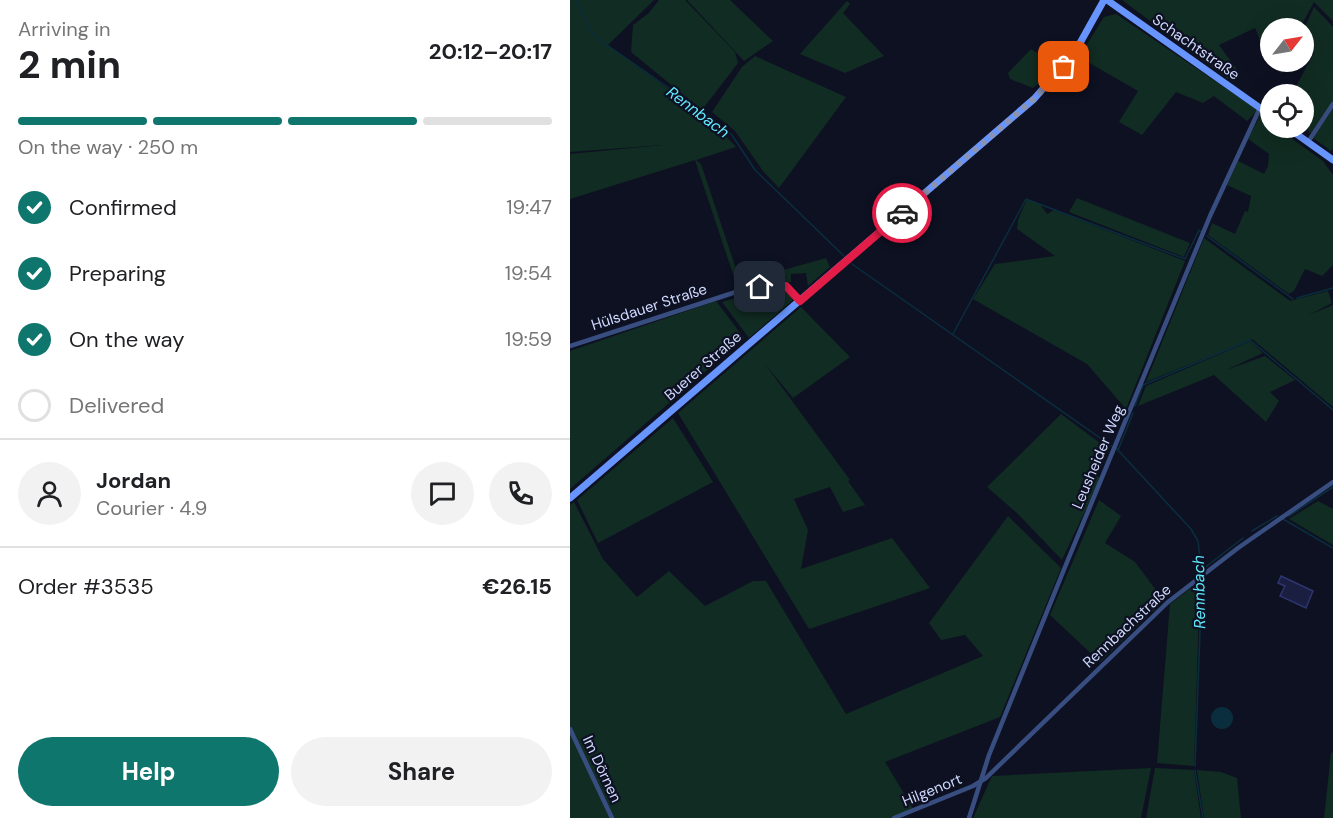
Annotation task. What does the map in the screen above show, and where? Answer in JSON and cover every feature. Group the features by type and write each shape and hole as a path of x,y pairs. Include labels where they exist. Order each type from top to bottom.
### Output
{"main road":[{"name":"Schachtstraße","path":"1106,0 1260,108"},
{"name":"Buerer Straße","path":"570,498 1034,99 1075,52 1106,0"},
{"path":"1302,138 1333,160"}],"street":[{"path":"1308,142 1333,104"},
{"name":"Leusheider Weg","path":"969,818 980,790 979,783 1172,307 1260,108"},
{"name":"Hülsdauer Straße","path":"570,346 742,290 783,285 800,301"},
{"name":"Rennbachstraße","path":"979,783 1168,602 1251,538 1333,482"},
{"name":"Im Dörnen","path":"570,729 612,818"},
{"name":"Hilgenort","path":"894,818 979,783"}],"green space":[{"path":"570,0 654,0 608,45 707,117 736,147 696,160 701,164 740,281 736,283 695,160 570,199 570,154 663,145 570,152"},
{"path":"659,0 685,0 735,52 738,63 702,110 631,52 633,25 649,13"},
{"path":"687,0 730,0 773,41 744,61"},
{"path":"1122,0 1333,0 1333,21 1314,2 1305,18 1260,18 1260,41 1255,28 1219,45 1238,71 1228,79"},
{"path":"847,1 850,4 843,13 884,56 845,73 800,54"},
{"path":"1314,7 1333,27 1333,102 1314,131 1314,84 1297,84 1304,72 1314,72 1314,18 1309,18"},
{"path":"1116,14 1258,110 1247,121 1214,96 1203,103 1176,92 1142,135 1119,122 1138,91 1079,57 1104,17"},
{"path":"1048,45 1064,57 1047,77 1033,88 1010,79 1008,73 1031,49 1037,53"},
{"path":"755,56 846,97 779,188 763,171 735,131 712,112 742,67"},
{"path":"1333,108 1333,148 1331,151 1314,136"},
{"path":"1260,116 1260,138 1291,138 1323,161 1333,175 1333,265 1322,276 1305,269 1294,291 1289,294 1208,235 1212,223 1235,234 1245,211 1248,212 1251,196 1227,185 1238,161 1264,174 1268,166 1269,154 1248,139"},
{"path":"1077,198 1190,243 1184,257 1069,212"},
{"path":"1027,199 1040,204 1047,214 1054,210 1185,261 1126,409 1087,364 973,299 995,264 1055,256 1017,229 1018,220"},
{"path":"1204,238 1290,301 1328,291 1332,303 1309,315 1333,305 1333,407 1252,339 1146,382"},
{"path":"826,258 830,267 808,286 806,273 791,274 791,282 746,285 744,281"},
{"path":"781,286 793,300 749,338 722,302"},
{"path":"716,301 744,338 570,489 570,351"},
{"path":"801,307 850,357 793,398 765,364 850,480 848,481 865,505 843,512 830,487 794,499 808,530 801,569 892,538 930,588 809,629 678,413"},
{"path":"1250,341 1263,353 1226,370 1265,356 1295,380 1270,392 1279,401 1266,422 1214,375 1138,406 1146,386"},
{"path":"1061,414 1108,449 1101,468 1095,469 1100,479 1062,560 1018,514 987,487"},
{"path":"673,418 713,482 598,543 577,500"},
{"path":"1099,500 1121,516 1105,543 1135,562 1164,601 1100,662 1050,615"},
{"path":"1318,501 1333,509 1333,545 1289,519"},
{"path":"574,502 603,559 637,597 669,571 705,606 753,581 766,581 846,714 983,656 965,635 941,640 929,623 1008,516 1061,568 1000,717 885,762 914,810 894,818 570,818 570,505"},
{"path":"1200,581 1194,766 1157,763 1170,604"},
{"path":"1331,752 1333,753 1333,818 1324,818"},
{"path":"1151,768 1141,818 973,818 992,776"},
{"path":"1155,768 1194,770 1201,818 1146,818"},
{"path":"1197,770 1221,772 1237,778 1241,818 1204,818"}],"water":[{"path":"1222,707 1230,710 1233,718 1230,726 1222,729 1214,726 1211,718 1214,710"}],"building":[{"path":"1281,576 1313,591 1306,608 1280,596 1285,586 1278,583"}],"waterway":[{"name":"Rennbach","path":"576,0 594,36 709,116 732,135 755,170 844,256"},
{"path":"953,334 1026,199 1185,259 1199,230 1202,232"},
{"path":"1207,236 1293,299"},
{"name":"Rennbach","path":"852,264 1113,447"},
{"path":"1297,298 1333,288"},
{"path":"1135,406 1143,385 1250,340 1333,410"},
{"path":"1118,450 1133,413"},
{"name":"Rennbach","path":"1116,448 1191,529 1198,541 1202,574"},
{"path":"1289,516 1333,487"},
{"path":"1252,531 1277,516"},
{"path":"1283,519 1333,548"},
{"path":"1203,569 1243,538"},
{"name":"Rennbach","path":"1195,766 1202,578"},
{"path":"1195,770 1203,818"}],"way so far":[{"path":"902,213 1034,99 1064,67"}],"route":[{"path":"760,287 786,286 800,301 902,213"}]}
